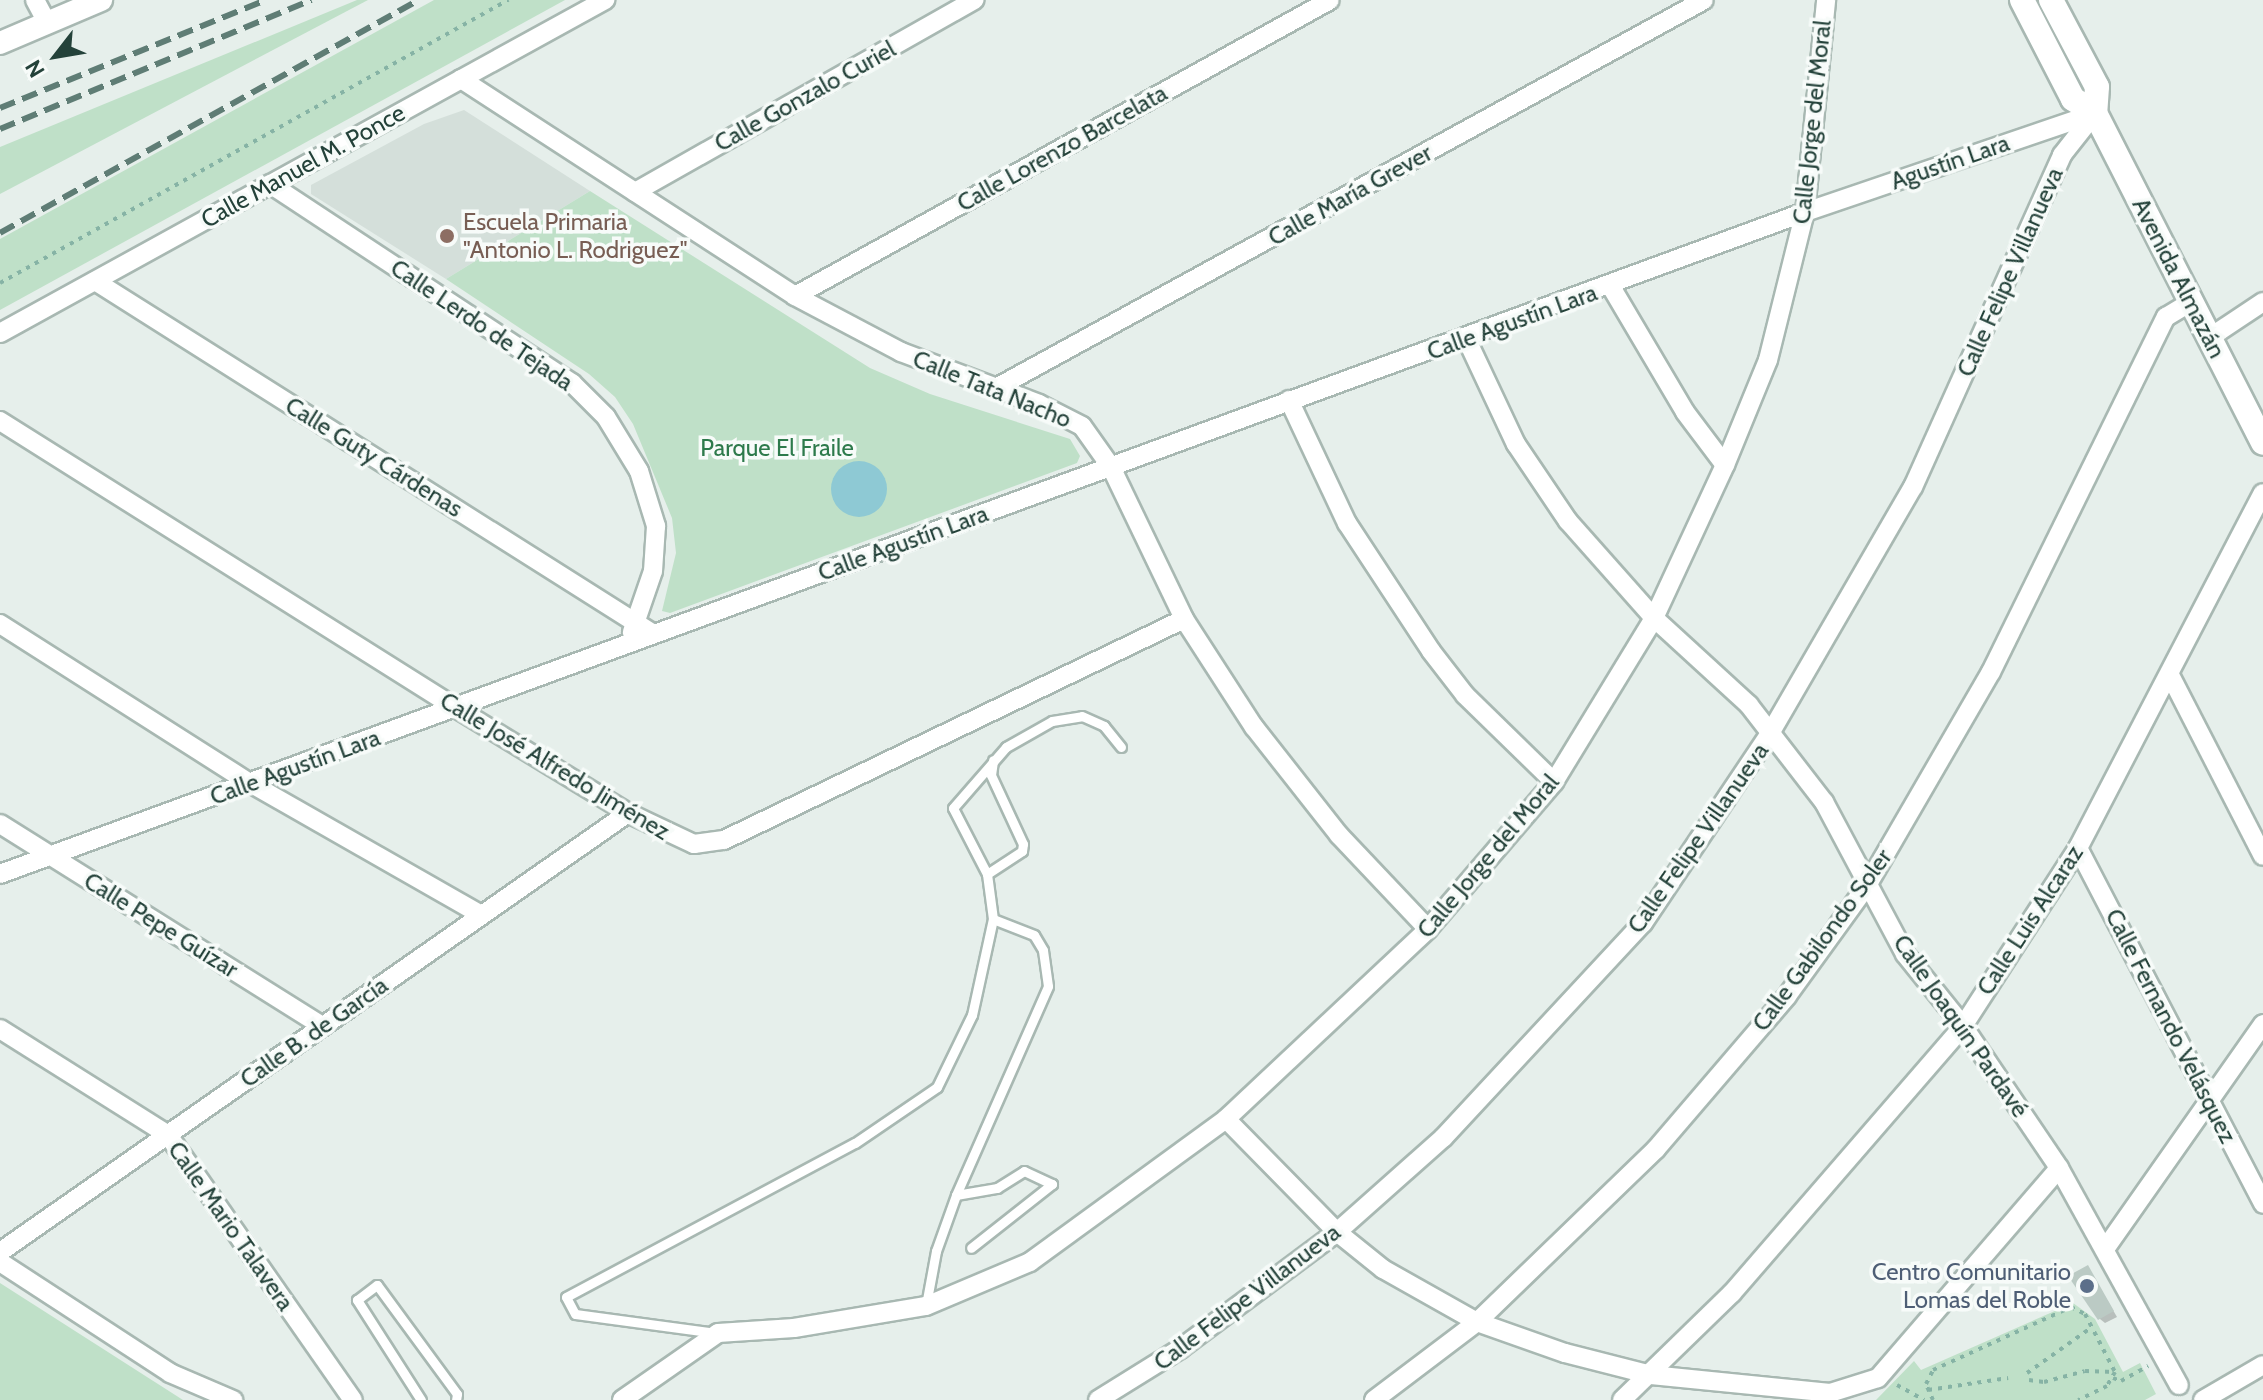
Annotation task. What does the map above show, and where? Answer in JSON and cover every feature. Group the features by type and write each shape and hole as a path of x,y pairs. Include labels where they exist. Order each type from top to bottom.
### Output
{"main road":[{"name":"Avenida Almazán","path":"2022,0 2073,99 2095,113 2263,443"},
{"name":"Avenida Almazán","path":"2051,0 2097,87 2095,113"}],"street":[{"path":"35,0 48,24"},
{"path":"0,43 101,0"},
{"name":"Calle Manuel M. Ponce","path":"0,333 605,0"},
{"name":"Calle Gonzalo Curiel","path":"635,192 975,0"},
{"name":"Calle Lorenzo Barcelata","path":"795,296 1330,0"},
{"name":"Calle María Grever","path":"996,388 1704,0"},
{"name":"Calle Jorge del Moral","path":"718,1333 794,1328 926,1306 1030,1262 1226,1119 1428,929 1554,782 1654,618 1725,465 1768,360 1805,212 1826,0"},
{"name":"Calle Tata Nacho","path":"461,79 795,296 901,352 996,388 1082,426 1111,467 1184,619 1289,775 1428,929"},
{"name":"Agustín Lara","path":"1805,212 2095,113"},
{"name":"Calle Felipe Villanueva","path":"1098,1400 1180,1349 1337,1232 1443,1138 1643,923 1772,730 1913,487 2062,155 2095,113"},
{"name":"Calle Lerdo de Tejada","path":"270,184 572,383 606,417 639,471 656,526 653,571 627,643"},
{"name":"Calle Agustín Lara","path":"0,874 1289,400 1467,340 1805,212"},
{"name":"Calle Guty Cárdenas","path":"95,281 652,633"},
{"path":"1610,285 1685,412 1725,465"},
{"name":"Calle Gabilondo Soler","path":"1374,1400 1477,1322 1708,1092 1787,996 1868,884 1991,672 2166,317 2191,302"},
{"path":"2209,338 2263,302"},
{"name":"Calle Joaquín Pardavé","path":"1467,340 1516,444 1568,521 1654,618 1772,730 1824,802 1905,954 1963,1026 2059,1168 2179,1385"},
{"path":"1289,400 1347,523 1431,651 1465,695 1554,782"},
{"name":"Calle José Alfredo Jiménez","path":"0,421 456,708 628,813 677,839 712,844 1184,619"},
{"name":"Calle Luis Alcaraz","path":"1622,1400 1651,1375 1828,1187 1963,1026 2078,848 2171,677 2263,493"},
{"path":"0,624 250,783 481,915"},
{"path":"2171,677 2263,856"},
{"name":"Calle B. de García","path":"0,1252 628,813"},
{"name":"Calle Pepe Guízar","path":"0,824 322,1026"},
{"name":"Calle Fernando Velásquez","path":"2078,848 2263,1204"},
{"path":"2105,1249 2263,1024"},
{"name":"Calle Mario Talavera","path":"0,1029 168,1135 353,1400"},
{"path":"1226,1119 1337,1232 1383,1269 1477,1322 1565,1353 1651,1375 1830,1393 1861,1387 1888,1368 2059,1168"},
{"path":"0,1262 170,1373 233,1400"},
{"path":"622,1400 718,1333"},
{"path":"2203,1400 2263,1365"}],"lane":[{"path":"718,1333 575,1314 566,1297 855,1143 937,1087 967,1033 993,919 987,874 953,808 993,760 1020,737 1068,717 1092,718 1121,747"},
{"path":"987,874 1022,851 1023,844 991,775 993,760"},
{"path":"926,1306 936,1251 956,1195 1048,986 1047,965 1034,935 993,919"},
{"path":"956,1195 997,1188 1024,1171 1052,1184 971,1248"},
{"path":"421,1400 357,1300 377,1285 457,1394 456,1400"}],"path":[{"path":"0,283 508,0"},
{"path":"1930,1400 1928,1390 1933,1370 2071,1307 2083,1311 2114,1375 2121,1381 2150,1365"},
{"path":"2027,1373 2092,1327"},
{"path":"2029,1380 2044,1382 2085,1371 2114,1375"},
{"path":"2078,1400 2114,1375"},
{"path":"1928,1390 2008,1378"},
{"path":"1901,1389 1915,1390 1930,1400"}],"shaded area":[{"name":"Escuela Primaria \"Antonio L. Rodriguez\"","path":"464,110 590,191 446,279 311,194 311,185 424,124"}],"green space":[{"path":"357,0 368,0 0,194 0,147"},
{"path":"434,0 565,0 0,310 0,239"},
{"name":"Parque El Fraile","path":"590,191 870,368 930,394 1070,439 1080,456 1077,463 670,613 662,611 676,553 672,518 633,424 615,397 589,374 446,279"},
{"path":"0,1283 183,1400 0,1400"},
{"path":"2073,1303 2095,1319 2123,1372 2140,1363 2156,1394 2145,1400 1876,1400 1914,1361 1921,1370"}],"water":[{"path":"859,461 879,469 887,489 879,509 859,517 839,509 831,489 839,469"}],"building":[{"name":"Centro Comunitario Lomas del Roble","path":"2088,1265 2114,1311 2098,1320 2068,1276"}],"railway":[{"path":"0,108 266,0"},
{"path":"0,129 311,0"},
{"path":"0,233 419,0"}],"place":[{"name":"Escuela Primaria \"Antonio L. Rodriguez\"","path":"447,236"},
{"name":"Centro Comunitario Lomas del Roble","path":"2087,1286"}]}
